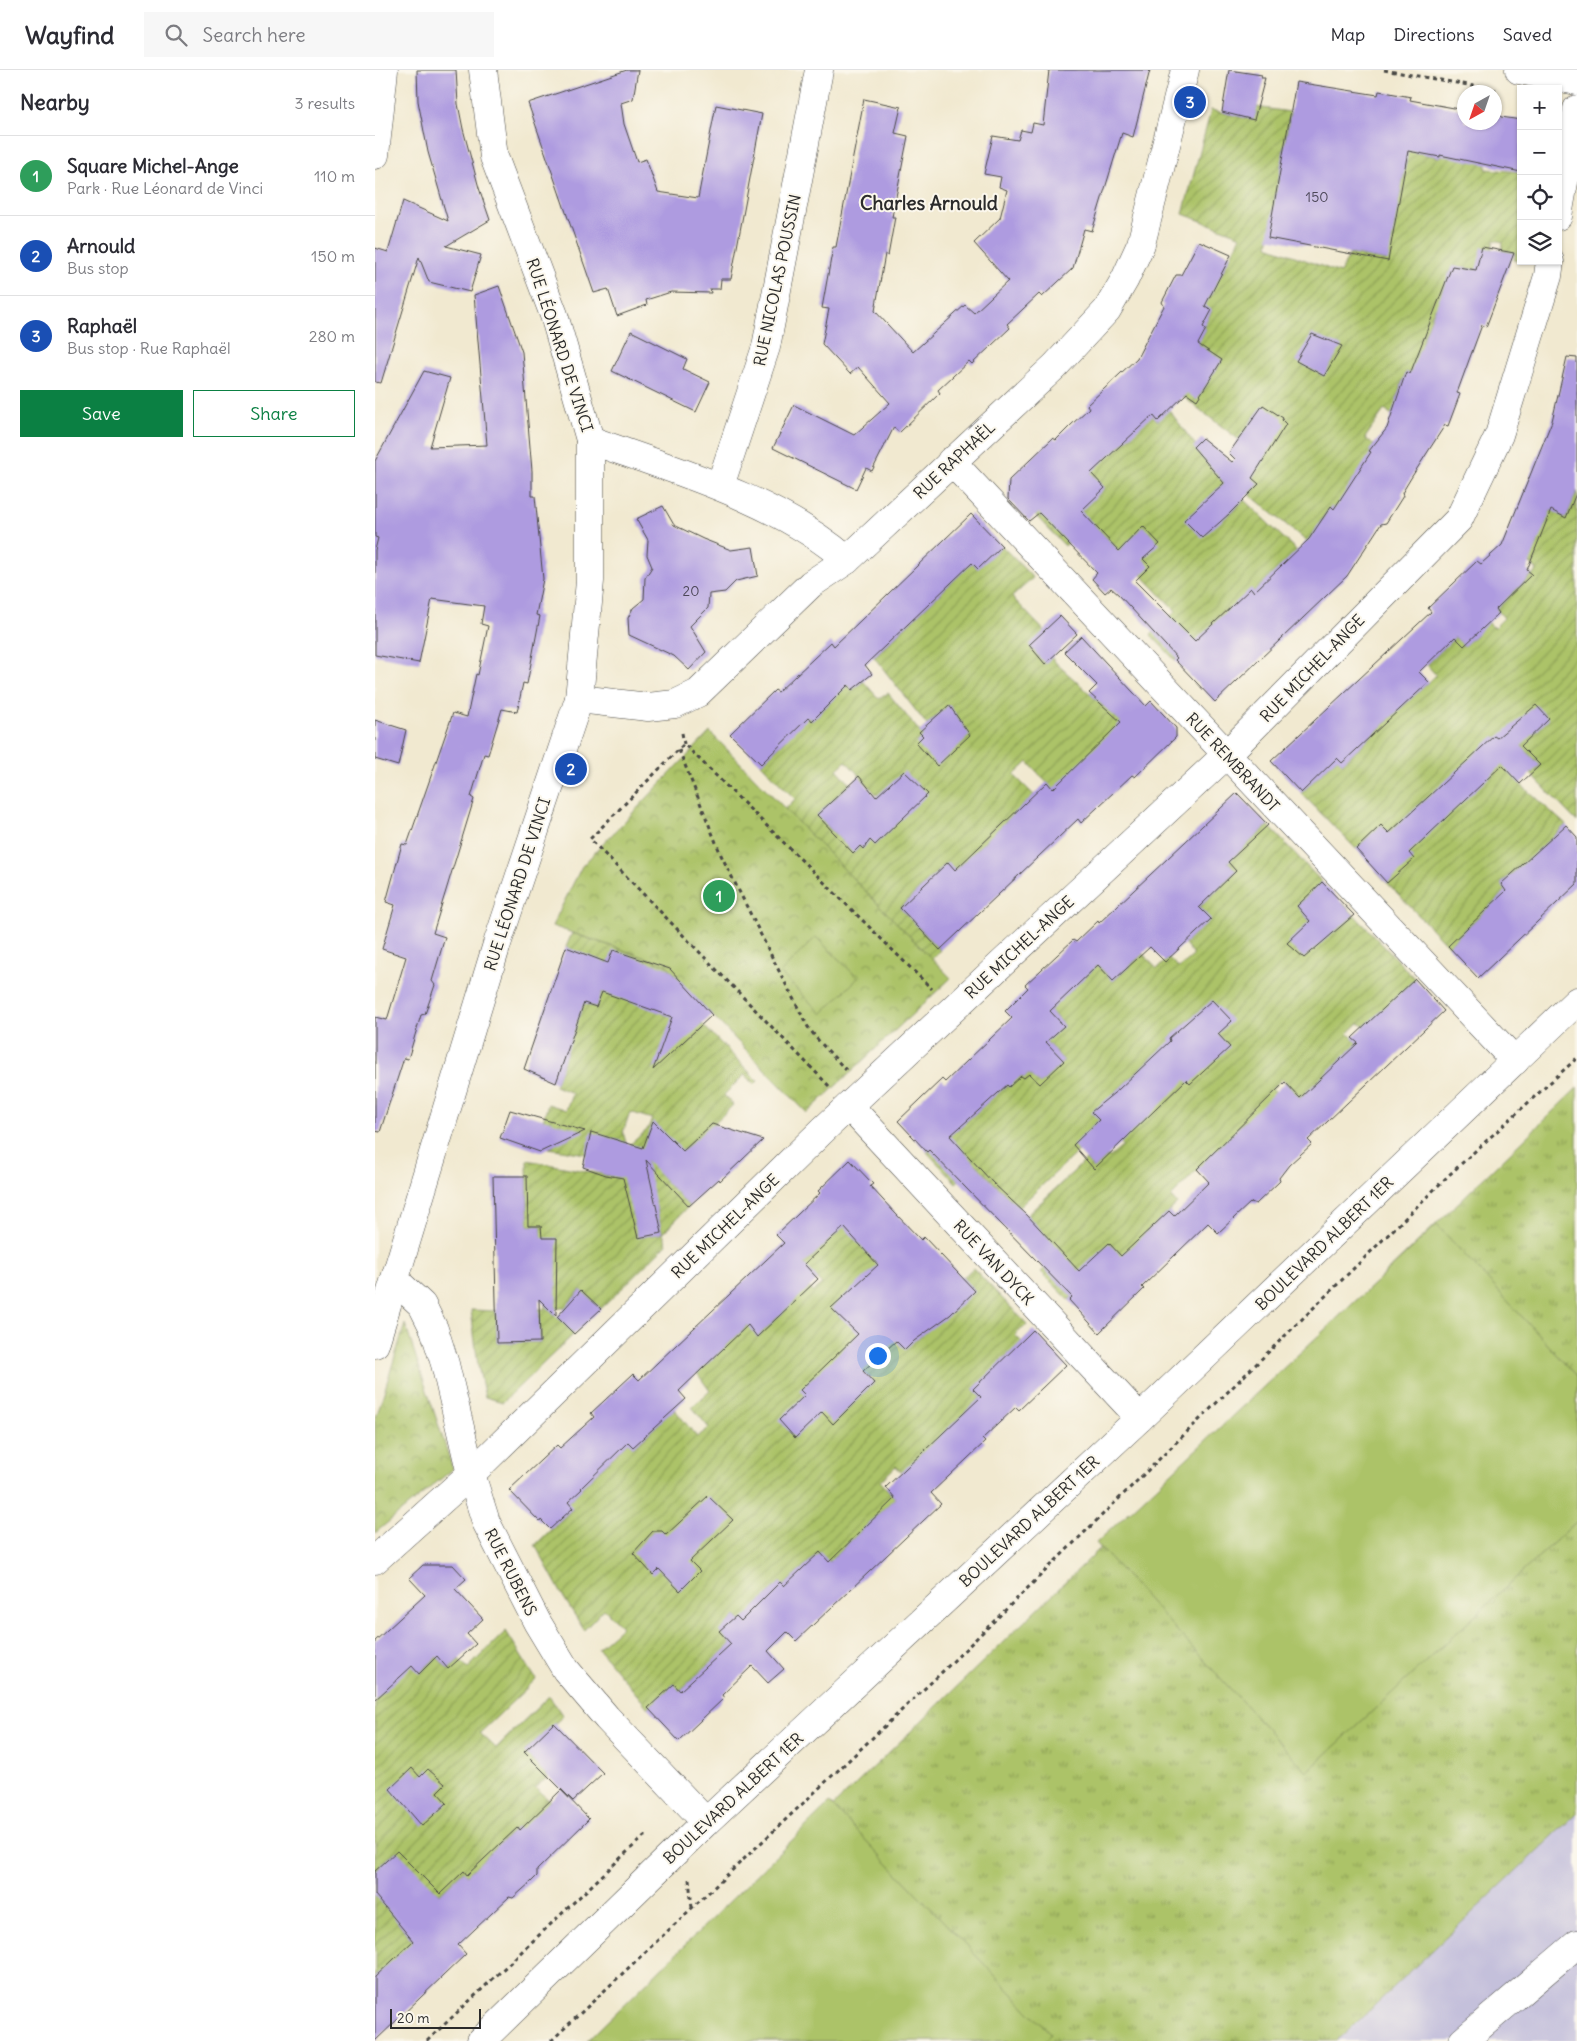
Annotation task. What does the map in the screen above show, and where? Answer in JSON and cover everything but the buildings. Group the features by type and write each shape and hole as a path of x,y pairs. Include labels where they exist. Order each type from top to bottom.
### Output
{"street":[{"path":"375,155 384,70"},
{"name":"RUE LÉONARD DE VINCI","path":"375,1344 497,944 579,699 590,581 590,440 553,315 494,157 483,70"},
{"name":"RUE NICOLAS POUSSIN","path":"720,486 766,347 819,70"},
{"name":"RUE RAPHAËL","path":"579,699 648,707 675,704 698,693 811,584 847,560 1055,366 1107,310 1125,280 1141,244 1185,70"},
{"path":"1519,70 1577,80"},
{"path":"1562,193 1577,109"},
{"name":"RUE MICHEL-ANGE","path":"375,1560 471,1474 857,1098 1226,756 1459,519 1499,435 1548,276 1549,265"},
{"path":"590,440 720,486 788,520 832,547 847,560"},
{"name":"RUE REMBRANDT","path":"951,461 1226,756 1515,1061"},
{"name":"BOULEVARD ALBERT 1ER","path":"481,2041 706,1822 1140,1418 1577,1001"},
{"name":"RUE VAN DYCK","path":"857,1098 1140,1418"},
{"name":"RUE RUBENS","path":"395,1280 422,1305 434,1329 445,1364 471,1474 486,1522 537,1622 567,1670 607,1718 706,1822"},
{"path":"1463,2041 1577,1944"}],"path":[{"path":"1384,70 1468,85"},
{"path":"857,1098 589,839 684,744 952,1009"},
{"path":"679,750 721,855 809,1027 857,1098"},
{"path":"551,2041 945,1669 1449,1175 1577,1058"},
{"path":"427,2041 644,1836 686,1841"}],"shaded area":[{"path":"1577,1566 1577,2041 1078,2041"}],"green space":[{"path":"1256,107 1290,112 1268,246 1340,273 1350,254 1387,261 1409,145 1419,138 1417,153 1440,157 1443,140 1489,148 1486,169 1517,172 1517,260 1514,260 1515,254 1502,251 1503,242 1494,240 1488,271 1456,267 1445,312 1435,308 1422,342 1427,381 1406,372 1397,397 1400,402 1403,421 1384,410 1365,438 1374,445 1346,518 1330,507 1320,522 1311,545 1249,494 1231,476 1251,449 1160,379 1212,376 1222,361 1198,344 1206,329 1203,327 1212,311 1201,304 1220,276 1241,236 1183,214 1211,110 1253,120"},
{"path":"1141,403 1158,421 1169,410 1224,483 1211,495 1229,514 1244,500 1297,551 1267,605 1251,589 1175,660 1151,635 1176,611 1091,522 1065,546 1035,515 1060,490 1105,488 1079,461 1105,436 1117,449 1132,435"},
{"path":"1577,491 1577,822 1530,773 1540,765 1514,738 1520,784 1566,825 1543,845 1553,857 1518,868 1501,884 1511,896 1474,922 1448,946 1376,871 1402,846 1381,825 1356,849 1301,793 1337,757 1342,763 1436,675 1427,665 1455,637 1464,646 1476,635 1477,611 1494,628 1504,618 1489,600 1511,594 1537,570 1528,561 1551,510 1566,518"},
{"path":"1002,546 1033,578 1012,597 1055,642 1045,651 1125,725 1059,796 1028,762 1014,775 1034,795 955,870 948,863 900,908 940,950 932,959 785,809 795,799 761,764 785,741 804,711 812,721 829,704 842,679 852,689 863,681 879,699 888,693 920,732 965,727 948,705 927,725 874,657 972,563 978,568","holes":["846,761 878,796 843,842 826,825 836,815 845,812 834,799 850,784 837,769"]},
{"path":"710,732 951,978 807,1113 690,992 667,965 552,926 582,866"},
{"path":"1268,825 1322,882 1297,906 1316,928 1343,903 1415,979 1365,1027 1359,1023 1348,1033 1358,1043 1300,1098 1282,1079 1272,1089 1282,1099 1253,1126 1246,1120 1235,1130 1243,1139 1221,1145 1171,1197 1177,1204 1147,1231 1124,1260 1105,1266 1069,1300 1041,1272 1061,1253 1026,1216 1086,1160 1094,1169 1123,1146 1105,1126 1018,1208 976,1164 956,1183 927,1152 952,1128 956,1131 1007,1085 1021,1076 1024,1078 1029,1074 1040,1084 1064,1061 1046,1041 1064,1026 1050,1010 1098,965 1113,981 1143,954 1157,969 1169,958 1179,968 1194,955 1185,944 1210,919 1199,907 1236,871 1228,862"},
{"path":"572,933 667,965 676,976 663,1014 702,1024 758,1081 755,1084 744,1075 724,1095 733,1105 660,1175 689,1206 663,1233 667,1244 601,1309 581,1290 570,1302 575,1307 549,1309 574,1334 503,1402 485,1397 478,1366 471,1310 496,1311 497,1343 540,1342 539,1309 545,1309 541,1226 528,1226 527,1160 611,1176 632,1170 586,1154 549,1148 554,1146 543,1121 548,1104 566,1110 572,1093 555,1086 583,1003 596,1007 601,992 566,947","holes":["630,1112 652,1119 647,1130 627,1147 623,1132","656,1206 662,1233 648,1236 641,1209"]},
{"path":"816,937 858,978 822,1014 780,973"},
{"path":"1577,1088 1577,1813 1337,2041 590,2041"},
{"path":"847,1208 944,1296 973,1268 1027,1324 1015,1335 1024,1344 1012,1355 1009,1353 1001,1360 1009,1370 985,1377 973,1389 981,1397 915,1460 911,1483 896,1466 880,1481 895,1498 829,1562 784,1586 780,1582 753,1609 756,1613 744,1624 736,1616 720,1631 731,1644 680,1691 674,1685 648,1708 598,1648 622,1627 604,1609 584,1630 535,1545 572,1509 568,1502 581,1489 575,1483 604,1466 617,1454 621,1434 633,1447 647,1435 663,1395 697,1437 709,1428 692,1407 710,1391 697,1373 748,1325 804,1282 813,1292 822,1284 797,1257"},
{"path":"1437,1225 1577,1376 1577,1521 1307,1772 1096,1543"},
{"path":"405,1324 453,1469 375,1533 375,1421"},
{"path":"506,1631 536,1679 480,1733 496,1748 549,1696 563,1716 524,1752 548,1777 535,1788 550,1801 523,1834 517,1827 467,1875 464,1871 440,1894 395,1852 389,1858 395,1866 399,1925 420,1950 375,1993 375,1783 379,1776 375,1772 375,1700 386,1690 403,1657 419,1673 437,1657 448,1669 459,1659 468,1668"},
{"path":"830,1803 1051,2034 1044,2041 587,2041"}],"place":[{"name":"Raphaël","path":"1190,102"},
{"name":"Arnould","path":"571,769"},
{"name":"Square Michel-Ange","path":"719,896"}],"district":[{"name":"Charles Arnould","path":"929,203"}]}
